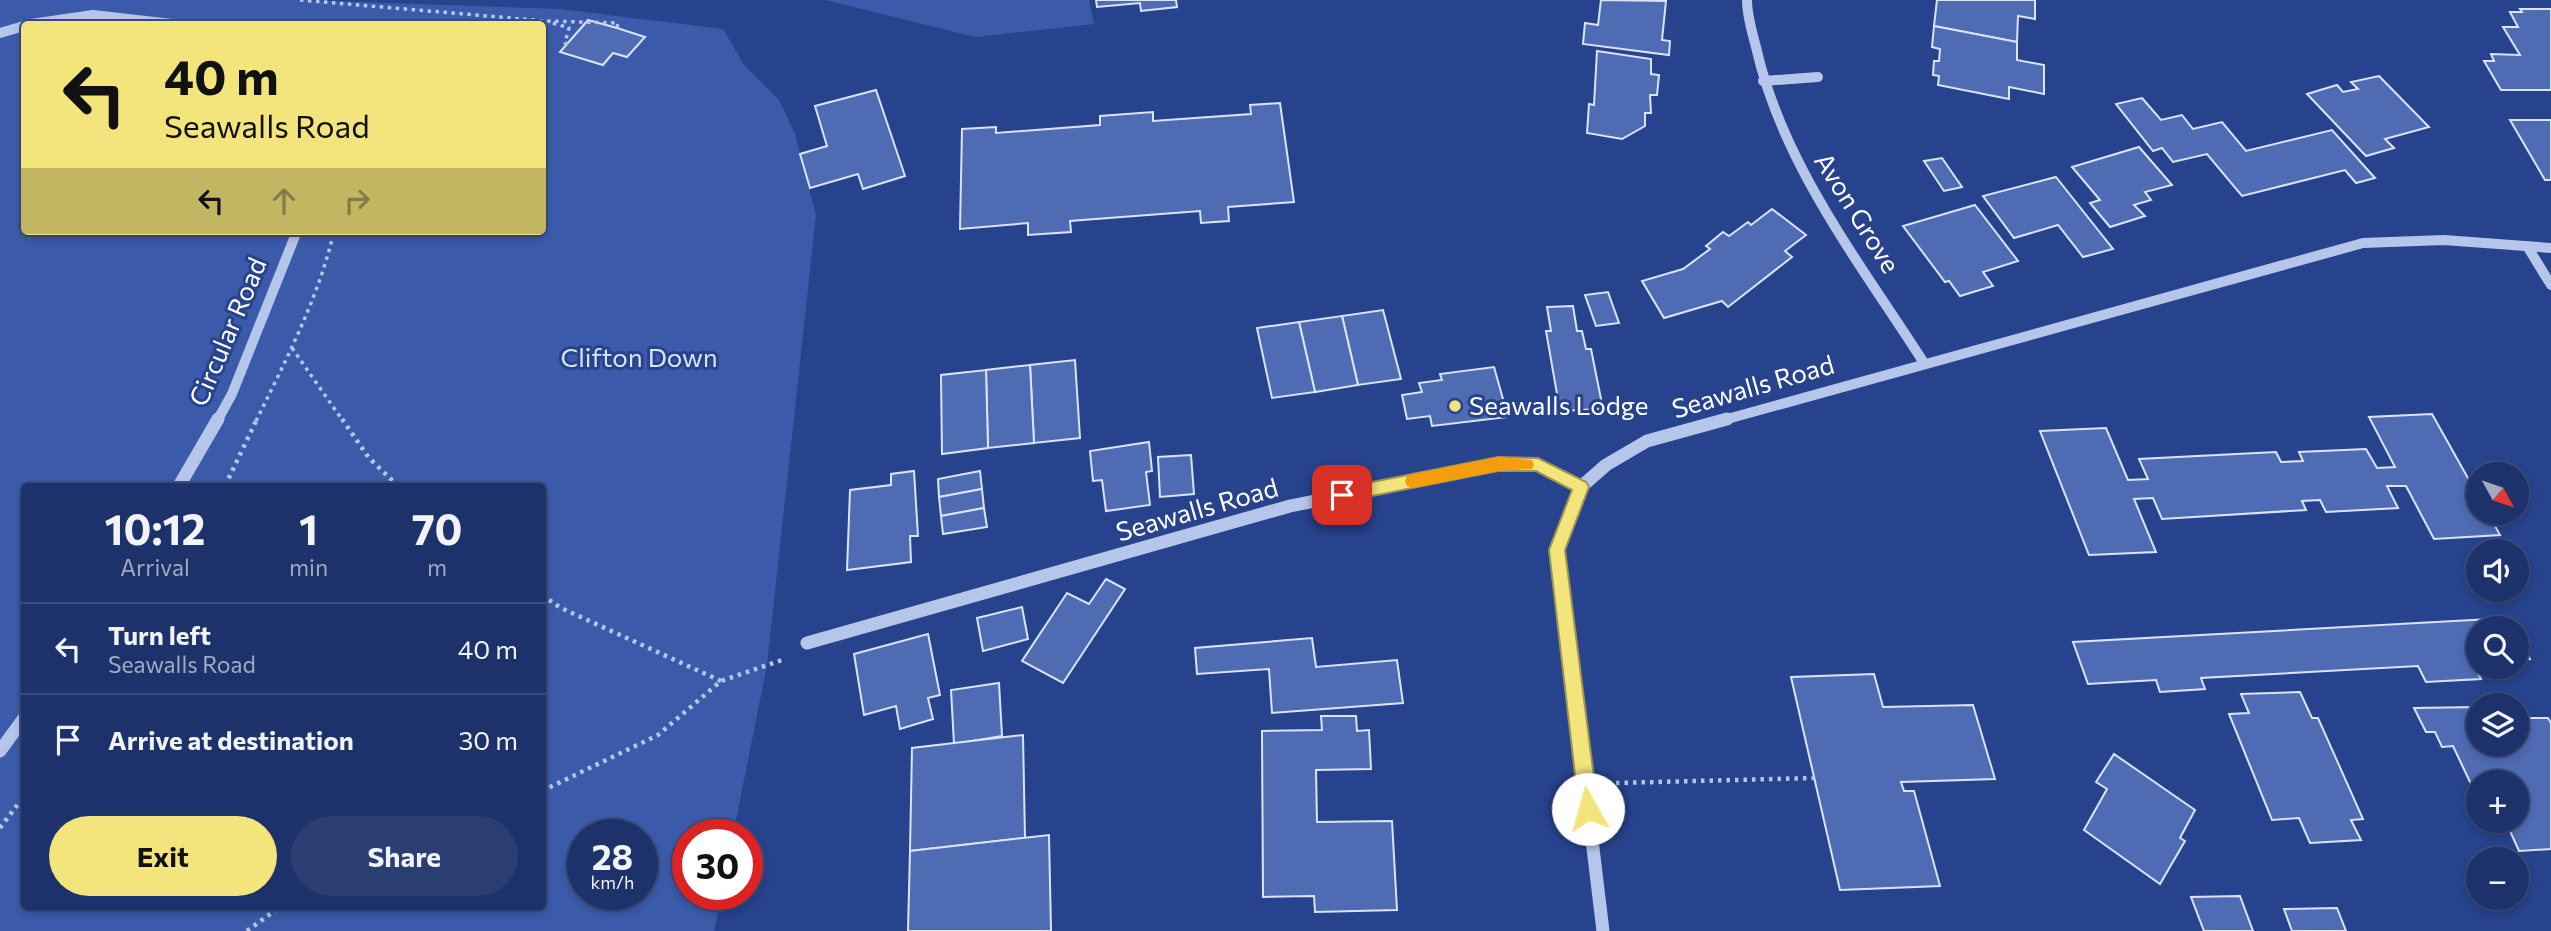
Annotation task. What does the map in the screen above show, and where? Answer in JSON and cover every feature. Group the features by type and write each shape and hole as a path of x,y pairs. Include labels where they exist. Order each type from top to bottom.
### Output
{"street":[{"name":"Avon Grove","path":"1747,0 1746,9 1763,81 1785,139 1823,205 1924,363"},
{"path":"52,21 93,15 146,21"},
{"path":"0,33 21,27"},
{"path":"1763,81 1818,77"},
{"name":"Circular Road","path":"181,483 232,394 295,235"},
{"name":"Seawalls Road","path":"807,643 1290,506 1498,464 1538,465 1581,487 1606,465 1647,441 2363,243 2444,240 2551,248"},
{"path":"2527,246 2551,285"},
{"path":"1581,487 1557,550 1604,931"},
{"path":"0,751 21,722"}],"path":[{"path":"300,1 546,21 618,23 617,29"},
{"path":"546,21 569,28 565,43 568,44"},
{"path":"226,483 292,347 328,258 333,235"},
{"path":"292,347 369,458 395,483"},
{"path":"546,598 561,608 721,681"},
{"path":"546,789 658,735 721,681 787,658 807,643"},
{"path":"1586,784 1814,778"},
{"path":"0,828 21,800"},
{"path":"247,931 276,910"}],"green space":[{"name":"Clifton Down","path":"0,0 306,0 559,9 723,29 744,65 779,100 795,134 816,215 767,665 736,819 672,819 672,910 719,910 714,931 0,931"},
{"path":"826,0 1089,0 1094,24 975,37"}],"building":[{"path":"1096,0 1176,0 1177,7 1141,11 1140,3 1097,7"},
{"path":"1601,0 1666,1 1662,40 1670,41 1669,55 1583,44 1585,23 1598,25"},
{"path":"1937,0 2035,0 2035,19 2018,16 2017,42 1934,26"},
{"path":"2520,9 2551,9 2551,90 2501,90 2484,61 2494,61 2491,54 2520,55 2503,27 2518,27 2510,12 2522,12"},
{"path":"588,20 645,37 627,57 613,53 603,65 560,52"},
{"path":"1934,26 2017,42 2017,60 2044,65 2044,94 2009,87 2009,99 1938,85 1939,76 1933,75 1934,61 1939,61 1940,49 1932,47"},
{"path":"1597,51 1651,59 1651,74 1659,75 1657,95 1650,95 1651,113 1645,113 1645,126 1622,139 1587,133 1589,104 1594,105"},
{"path":"2379,76 2429,127 2385,139 2394,148 2366,156 2307,94 2337,85 2343,92 2358,89 2351,82"},
{"path":"876,90 905,176 863,189 858,174 810,188 800,154 827,146 815,106"},
{"path":"2142,98 2161,120 2182,115 2193,129 2222,122 2246,151 2332,130 2375,178 2356,183 2345,170 2242,196 2207,154 2173,162 2162,148 2153,151 2116,104"},
{"path":"1280,103 1294,202 1228,207 1229,221 1201,223 1200,211 1070,221 1071,232 1028,235 1028,223 960,229 962,129 996,127 996,133 1100,125 1100,116 1153,112 1153,121 1251,114 1250,105"},
{"path":"2510,120 2551,120 2551,180 2545,180"},
{"path":"2139,147 2172,185 2145,192 2151,200 2134,205 2145,216 2110,227 2090,203 2100,200 2072,167"},
{"path":"1942,158 1962,187 1944,191 1924,161"},
{"path":"2056,177 2113,249 2083,257 2058,225 2014,238 1983,196"},
{"path":"1975,205 2018,261 1983,272 1993,286 1960,296 1949,281 1945,282 1903,226"},
{"path":"1772,209 1806,235 1785,251 1792,257 1728,307 1722,301 1664,318 1642,281 1683,269 1710,249 1706,246 1723,232 1729,236 1748,222 1751,225"},
{"path":"1608,292 1619,323 1596,326 1585,295"},
{"path":"1573,306 1577,331 1582,331 1586,349 1591,349 1603,409 1560,411 1546,331 1551,331 1547,307"},
{"path":"1383,310 1401,379 1358,385 1342,316"},
{"path":"1342,316 1358,385 1315,392 1299,322"},
{"path":"1299,322 1315,392 1272,398 1257,328"},
{"path":"1075,360 1080,438 1034,443 1030,365"},
{"path":"1030,365 1034,443 988,448 986,370"},
{"name":"Seawalls Lodge","path":"1494,367 1508,417 1432,426 1430,416 1407,419 1402,395 1422,392 1419,383 1442,380 1440,374"},
{"path":"986,370 988,448 942,454 941,375"},
{"path":"2432,414 2466,475 2466,525 2495,525 2500,535 2434,539 2406,486 2387,486 2398,508 2326,512 2320,500 2302,501 2306,510 2162,519 2153,498 2134,499 2156,552 2089,555 2040,431 2106,428 2128,480 2148,479 2139,459 2276,452 2281,462 2303,461 2299,452 2366,449 2377,468 2395,467 2369,417"},
{"path":"1149,442 1152,471 1146,472 1150,505 1106,511 1102,480 1093,481 1090,451"},
{"path":"1191,455 1194,494 1160,497 1158,457"},
{"path":"914,471 918,536 910,536 911,562 847,570 850,490 891,485 891,474"},
{"path":"980,471 982,489 939,497 938,479"},
{"path":"982,489 984,508 941,516 939,497"},
{"path":"984,508 987,527 943,534 941,516"},
{"path":"1106,579 1125,589 1063,683 1022,661 1067,593 1089,604"},
{"path":"1022,607 1028,639 983,651 977,618"},
{"path":"2466,620 2466,679 2481,679 2426,682 2418,666 2201,678 2205,689 2160,692 2156,680 2088,684 2073,642"},
{"path":"928,634 940,695 928,698 933,719 900,729 896,706 864,715 854,654"},
{"path":"1312,638 1316,667 1397,660 1403,703 1272,713 1269,669 1197,674 1195,648"},
{"path":"1874,674 1883,707 1973,705 1995,779 1901,782 1904,791 1914,791 1940,886 1840,890 1791,677"},
{"path":"999,683 1002,736 954,744 951,690"},
{"path":"2300,692 2312,718 2318,718 2363,819 2351,820 2361,840 2310,843 2299,818 2272,820 2229,714 2249,713 2241,694"},
{"path":"2466,707 2466,756 2529,756 2529,718 2548,718 2551,723 2551,849 2529,850 2529,847 2517,847 2511,833 2529,833 2529,770 2466,770 2466,774 2453,746 2442,747 2435,732 2426,732 2414,708"},
{"path":"1321,716 1356,716 1357,731 1369,730 1371,769 1316,770 1317,822 1392,821 1397,910 1315,912 1314,896 1263,897 1262,731 1322,730"},
{"path":"1023,735 1025,838 910,851 912,748"},
{"path":"2114,754 2195,810 2180,838 2185,841 2160,884 2084,830 2107,789 2096,782"},
{"path":"1049,835 1051,931 908,931 910,851"},
{"path":"2240,896 2253,931 2204,931 2191,897"},
{"path":"2337,908 2346,931 2292,931 2284,909"}],"slow traffic":[{"path":"1413,481 1498,464 1526,465"}],"place":[{"name":"Seawalls Lodge","path":"1455,406"}],"route":[{"path":"1342,495 1498,464 1538,465 1581,487 1557,550 1588,809"}]}
